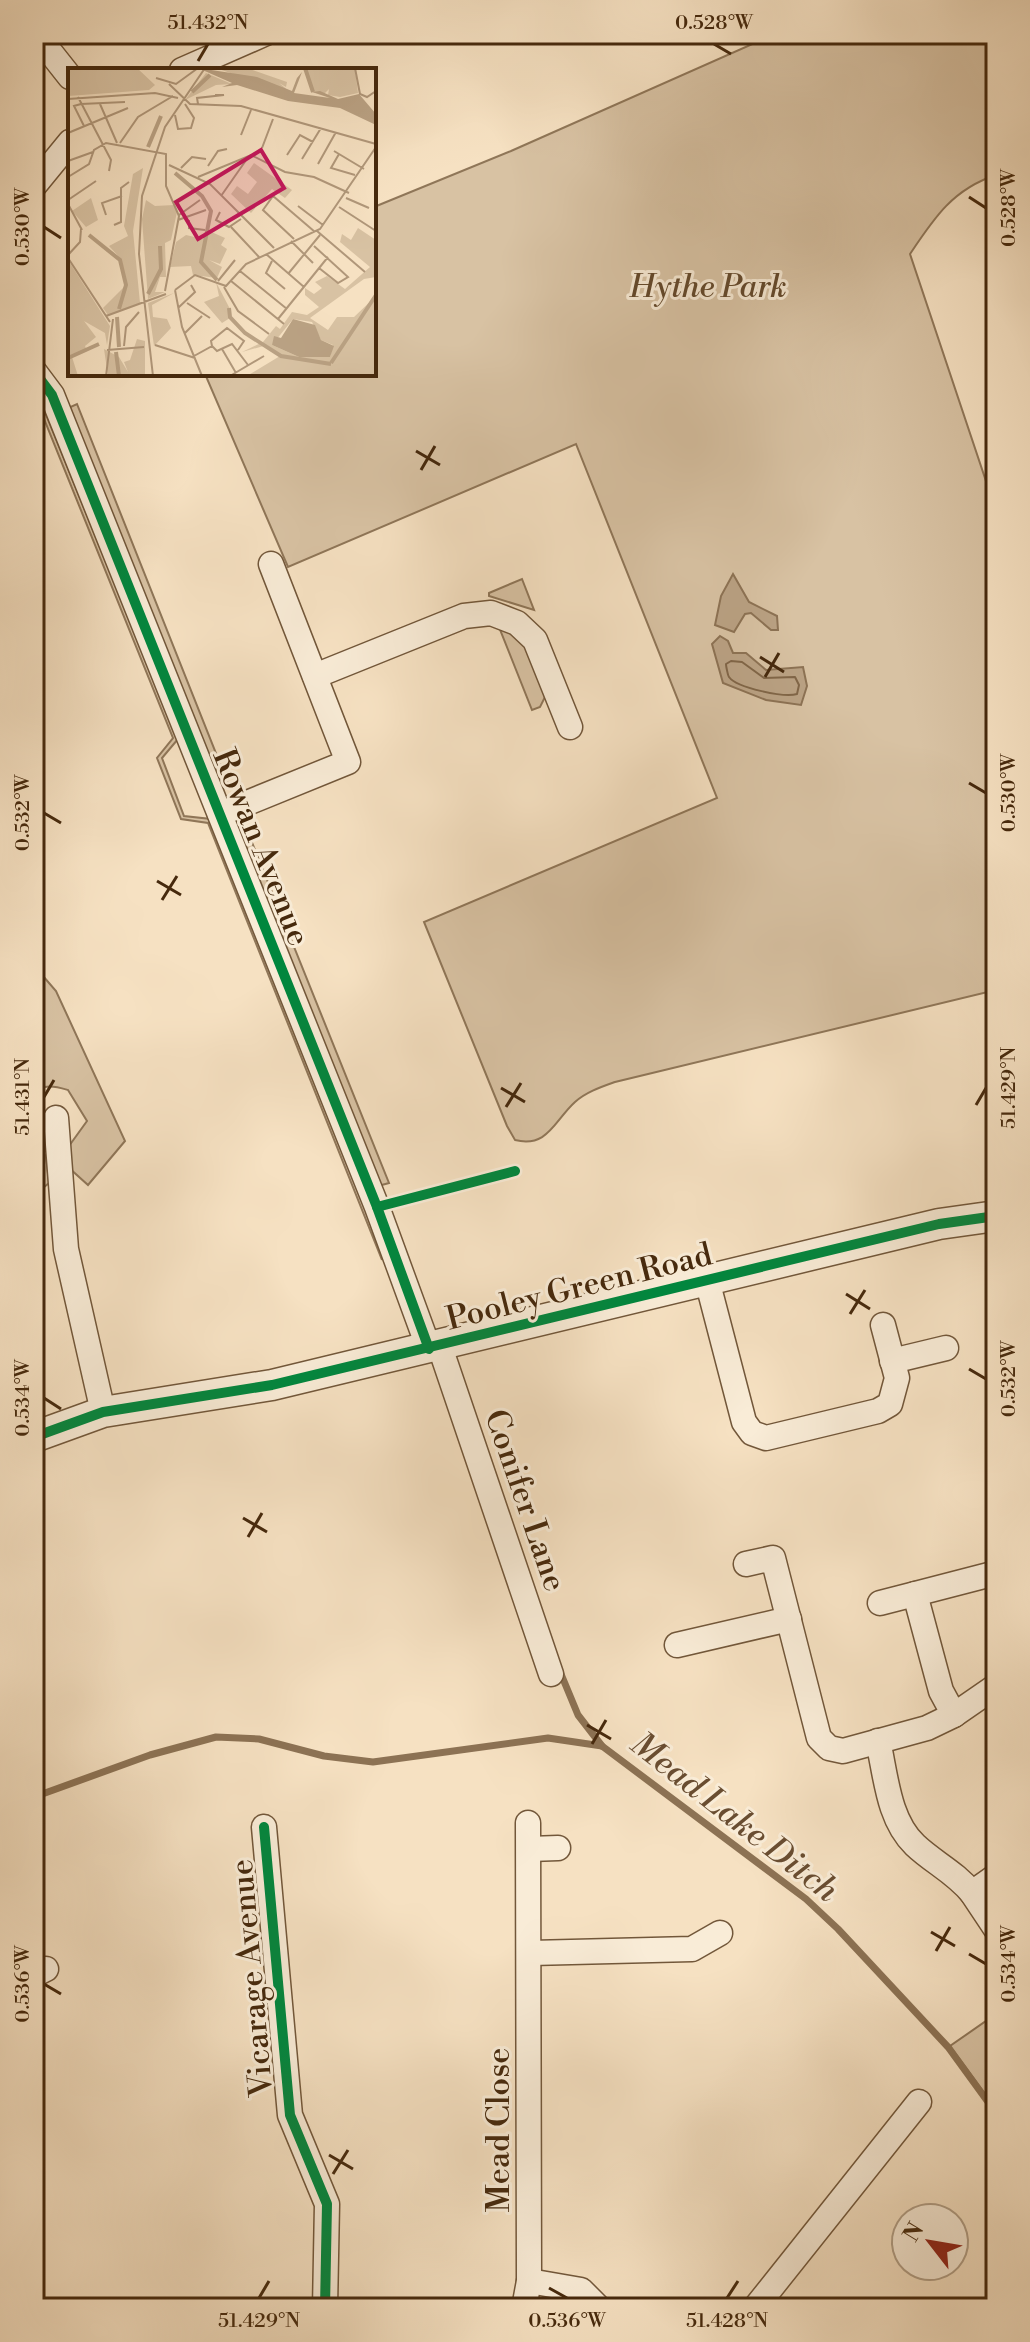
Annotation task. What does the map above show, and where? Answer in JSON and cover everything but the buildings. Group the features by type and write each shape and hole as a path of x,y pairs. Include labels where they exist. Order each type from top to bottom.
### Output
{"street":[{"path":"36,34 68,74"},
{"path":"187,68 264,34"},
{"path":"34,186 68,144"},
{"name":"Rowan Avenue","path":"34,371 52,395 434,1348"},
{"path":"220,814 348,762 271,564"},
{"path":"315,676 464,616 491,613 517,623 535,640 570,727"},
{"path":"56,1118 66,1249 103,1412"},
{"name":"Pooley Green Road","path":"34,1437 103,1412 211,1397 434,1348 939,1224 996,1216"},
{"path":"707,1280 744,1422 752,1433 766,1438 878,1411 890,1404 896,1390 883,1325"},
{"name":"Conifer Lane","path":"434,1348 551,1674"},
{"path":"892,1361 946,1348"},
{"path":"746,1564 773,1558 819,1738 829,1748 843,1751 927,1728 954,1715 996,1686"},
{"path":"880,1603 996,1573"},
{"path":"915,1594 941,1691 954,1715"},
{"path":"677,1645 789,1619"},
{"path":"878,1741 899,1825 916,1845 949,1868 972,1893 996,1929"},
{"name":"Mead Close","path":"524,2308 529,2281 531,1953 528,1823"},
{"name":"Vicarage Avenue","path":"264,1827 290,2115 327,2204 325,2308"},
{"path":"530,1849 558,1848"},
{"path":"972,1893 996,1876"},
{"path":"531,1953 692,1949 720,1933"},
{"path":"755,2308 919,2102"},
{"path":"529,2281 581,2290 599,2308"}],"green space":[{"name":"Hythe Park","path":"775,34 996,34 996,175 968,188 946,206 910,254 996,511 996,990 615,1082 579,1098 543,1137 526,1141 515,1140 507,1126 424,922 717,798 576,444 288,567 206,376 376,376 376,206 511,151"},
{"path":"34,385 178,739 162,758 184,816 211,819 363,1200 382,1260 208,823 181,819 157,758 173,738 34,394"},
{"path":"77,404 229,786 217,778 66,409"},
{"path":"522,579 534,610 489,596 489,593"},
{"path":"499,627 528,644 545,697 540,707 532,710"},
{"path":"245,825 389,1183 378,1186 244,850"},
{"path":"43,976 56,991 125,1141 88,1185 68,1167 69,1146 87,1121 68,1090 46,1087 34,1093 34,992"},
{"path":"34,1143 46,1156 49,1183 38,1192 34,1189"},
{"path":"996,2014 996,2109 950,2046"}],"water":[{"path":"733,574 749,602 777,616 778,630 771,630 751,613 745,614 734,632 715,625 721,596"},
{"path":"720,636 728,641 733,653 746,653 766,670 803,667 807,686 801,705 766,700 723,683 712,644"}],"waterway":[{"path":"561,1674 578,1715 602,1746"},
{"name":"Mead Lake Ditch","path":"34,1797 150,1755 216,1737 259,1739 324,1756 373,1762 548,1738 602,1746 806,1899 948,2047 996,2113"}],"cycle path":[{"path":"34,371 52,395 377,1207 429,1349"},
{"path":"377,1207 515,1171"},
{"path":"34,1437 103,1412 272,1385 939,1224 996,1216"},
{"path":"264,1827 290,2115 327,2204 325,2308"}]}
